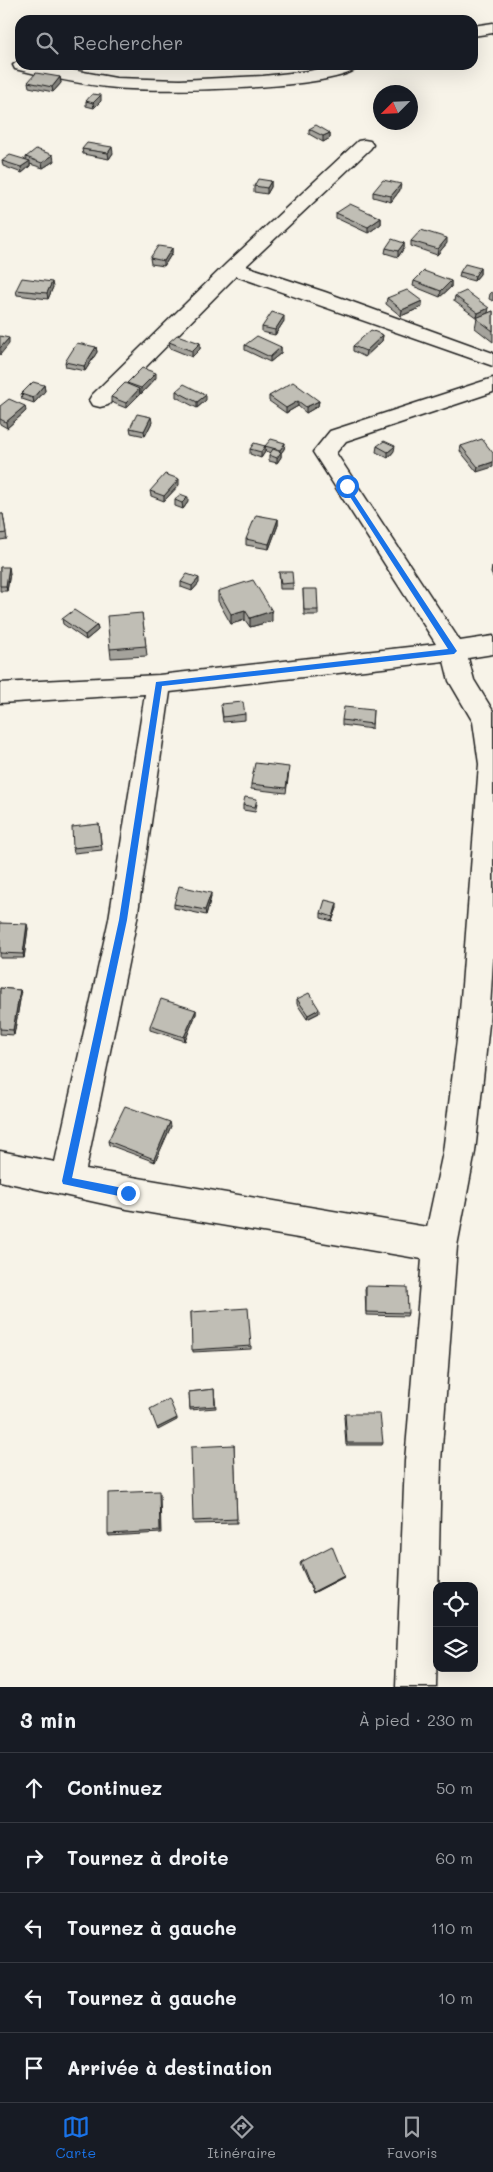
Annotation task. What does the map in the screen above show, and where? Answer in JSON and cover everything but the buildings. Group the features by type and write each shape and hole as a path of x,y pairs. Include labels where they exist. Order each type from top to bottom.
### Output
{"street":[{"path":"478,30 493,28"},
{"path":"50,70 128,84 232,84 308,77 341,70"},
{"path":"100,400 233,268 364,145"},
{"path":"233,268 318,296 493,360"},
{"path":"431,1687 416,1687 423,1461 440,1246 459,1152 474,1024 492,764 486,721 462,681 454,651 324,452 338,436 493,385"},
{"path":"0,693 159,684 493,645"},
{"path":"67,1181 123,920 159,684"},
{"path":"0,1166 67,1181 440,1246"}],"route":[{"path":"128,1193 67,1181 100,1036 123,920 159,684 454,651 347,486"}]}
